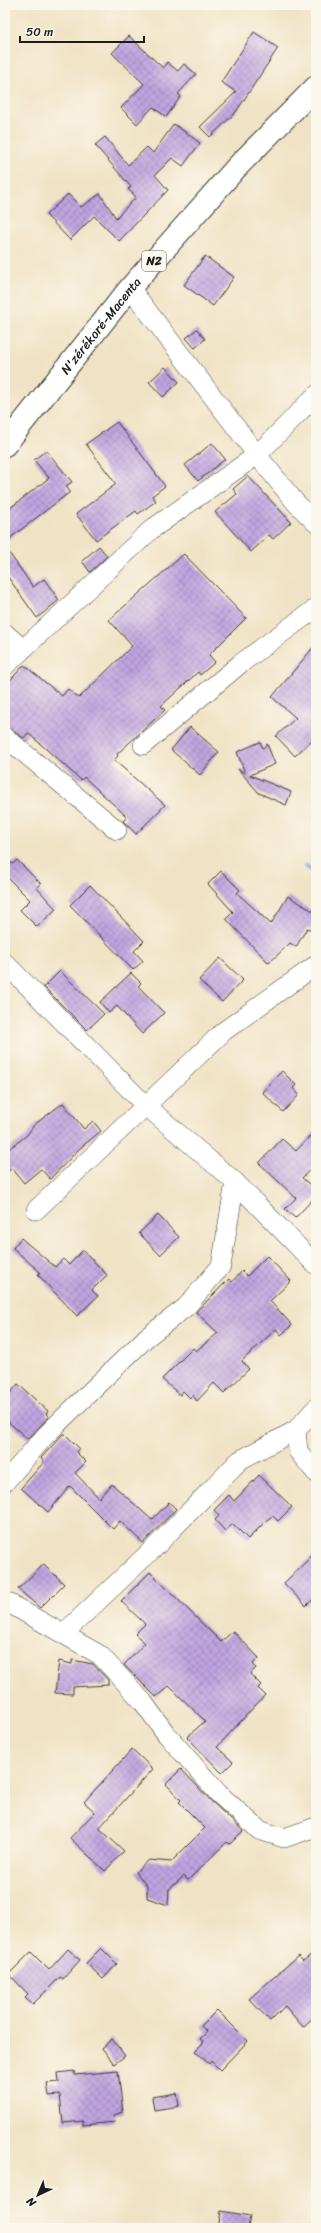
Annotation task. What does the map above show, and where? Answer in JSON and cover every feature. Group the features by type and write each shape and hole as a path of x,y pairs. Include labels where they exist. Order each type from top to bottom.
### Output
{"highway":[{"name":"N'zérékoré-Macenta","path":"5,445 130,288 236,168 316,87"}],"street":[{"path":"130,288 257,455 296,503 316,523"},
{"path":"5,666 152,529 257,455 316,395"},
{"path":"143,745 240,664 316,608"},
{"path":"5,633 23,648"},
{"path":"5,736 117,830"},
{"path":"5,963 145,1105 235,1182 316,1265"},
{"path":"36,1210 224,1031 316,965"},
{"path":"5,1482 46,1435 147,1337 186,1307 221,1266 235,1182"},
{"path":"64,1634 153,1549 240,1460 296,1430 316,1408"},
{"path":"296,1430 298,1452 316,1473"},
{"path":"5,1601 100,1655 143,1702 167,1735 219,1794 259,1830 284,1838 316,1827"}],"building":[{"path":"254,32 278,48 236,112 210,137 200,127 236,92 221,82"},
{"path":"129,36 163,68 167,62 178,71 184,64 196,74 178,94 181,96 166,117 153,107 137,124 121,108 144,84 112,53"},
{"path":"174,124 200,143 183,166 172,158 155,175 168,190 119,241 94,216 70,240 46,215 68,194 81,207 100,194 116,218 136,197 128,189 131,187 95,145 105,137 128,165 147,147 153,153"},
{"path":"205,256 234,277 213,306 184,285"},
{"path":"197,329 205,339 195,348 186,338"},
{"path":"165,367 179,382 163,397 149,382"},
{"path":"117,422 165,486 152,496 156,501 138,514 136,511 96,540 76,514 116,484 86,444"},
{"path":"212,443 225,459 198,481 185,465"},
{"path":"46,450 72,482 66,486 70,492 5,542 5,512 49,478 34,460"},
{"path":"248,476 291,522 273,539 269,535 251,552 215,512 237,494 233,489"},
{"path":"99,546 107,556 90,572 82,561"},
{"path":"5,547 33,587 44,579 59,600 37,618 5,573"},
{"path":"184,554 246,618 209,655 215,662 200,675 198,672 161,706 165,710 117,754 118,756 114,760 165,805 136,834 123,821 127,817 84,777 81,780 28,733 24,738 5,726 5,686 24,665 62,696 68,689 79,698 132,646 109,620"},
{"path":"316,644 316,736 295,756 276,736 296,718 272,697"},
{"path":"190,727 219,752 200,775 171,750"},
{"path":"260,742 263,748 267,744 275,764 250,775 291,792 286,805 259,793 238,769 245,773 237,752"},
{"path":"5,857 13,864 17,860 41,884 37,888 56,909 37,927 20,910 30,900 5,875"},
{"path":"221,871 240,890 237,893 271,924 288,896 316,913 316,923 312,930 307,928 296,947 290,943 269,963 226,919 233,912 208,884"},
{"path":"90,885 144,941 134,951 143,961 133,970 70,905"},
{"path":"220,958 243,980 222,1002 199,980"},
{"path":"60,971 104,1014 87,1030 44,987"},
{"path":"131,973 141,983 138,986 164,1013 142,1034 117,1006 109,1013 100,1002"},
{"path":"282,1071 296,1085 293,1088 299,1095 283,1112 262,1092"},
{"path":"63,1103 84,1129 93,1121 101,1131 79,1149 50,1179 41,1169 24,1183 12,1168 5,1174 5,1152 27,1135 34,1125"},
{"path":"316,1130 316,1163 302,1178 316,1190 316,1196 295,1218 285,1209 296,1198 259,1163 282,1139 296,1151"},
{"path":"158,1215 179,1237 160,1255 139,1233"},
{"path":"21,1238 55,1267 63,1259 69,1265 83,1250 107,1275 92,1290 98,1296 77,1316 38,1275 40,1272 13,1248"},
{"path":"267,1256 291,1281 270,1301 292,1325 281,1335 276,1329 242,1361 249,1369 224,1393 214,1383 197,1401 192,1395 190,1398 183,1391 180,1395 162,1379 193,1348 196,1351 218,1333 196,1312 229,1279 232,1282 242,1271 247,1276"},
{"path":"18,1384 48,1411 46,1414 49,1417 28,1439 5,1419 5,1399"},
{"path":"64,1433 79,1448 76,1452 86,1462 75,1473 99,1498 112,1484 152,1520 169,1502 176,1509 143,1543 120,1521 113,1529 70,1486 48,1512 21,1488 44,1462 41,1458"},
{"path":"259,1475 292,1507 278,1521 273,1516 268,1519 248,1539 233,1524 225,1531 215,1520 219,1516 214,1510 229,1495 234,1501"},
{"path":"316,1552 316,1596 306,1606 284,1583"},
{"path":"44,1564 64,1584 40,1608 18,1589"},
{"path":"150,1572 221,1642 233,1631 259,1658 253,1664 256,1668 250,1674 261,1685 258,1688 265,1695 217,1747 233,1762 222,1773 187,1737 205,1721 169,1686 156,1697 124,1665 145,1643 135,1634 145,1624 121,1601"},
{"path":"72,1660 93,1664 108,1680 108,1685 73,1687 73,1694 55,1693 59,1661 72,1664"},
{"path":"132,1749 153,1769 99,1828 124,1851 105,1871 70,1838 95,1812 84,1802"},
{"path":"181,1769 212,1802 243,1831 230,1844 227,1842 188,1880 184,1876 169,1889 168,1905 147,1898 147,1886 136,1872 149,1860 171,1862 205,1828 179,1802 181,1800 166,1784"},
{"path":"101,1948 117,1964 103,1979 86,1963"},
{"path":"68,1949 80,1960 63,1979 60,1977 33,2004 25,1997 28,1994 9,1974 31,1952 49,1970"},
{"path":"316,1951 316,2015 303,2027 285,2006 270,2021 249,1999 298,1956 303,1961"},
{"path":"217,2010 248,2041 220,2070 211,2061 209,2064 195,2051 204,2042 200,2039 207,2032 201,2026"},
{"path":"112,2039 125,2056 114,2064 102,2048"},
{"path":"74,2071 75,2075 118,2071 123,2112 114,2115 115,2122 83,2125 83,2121 63,2123 60,2095 49,2096 47,2083 59,2082 58,2073"},
{"path":"177,2093 179,2106 154,2110 152,2097"},
{"path":"221,2211 250,2216 248,2228 218,2228"}],"waterway":[{"path":"306,866 316,873"}]}
